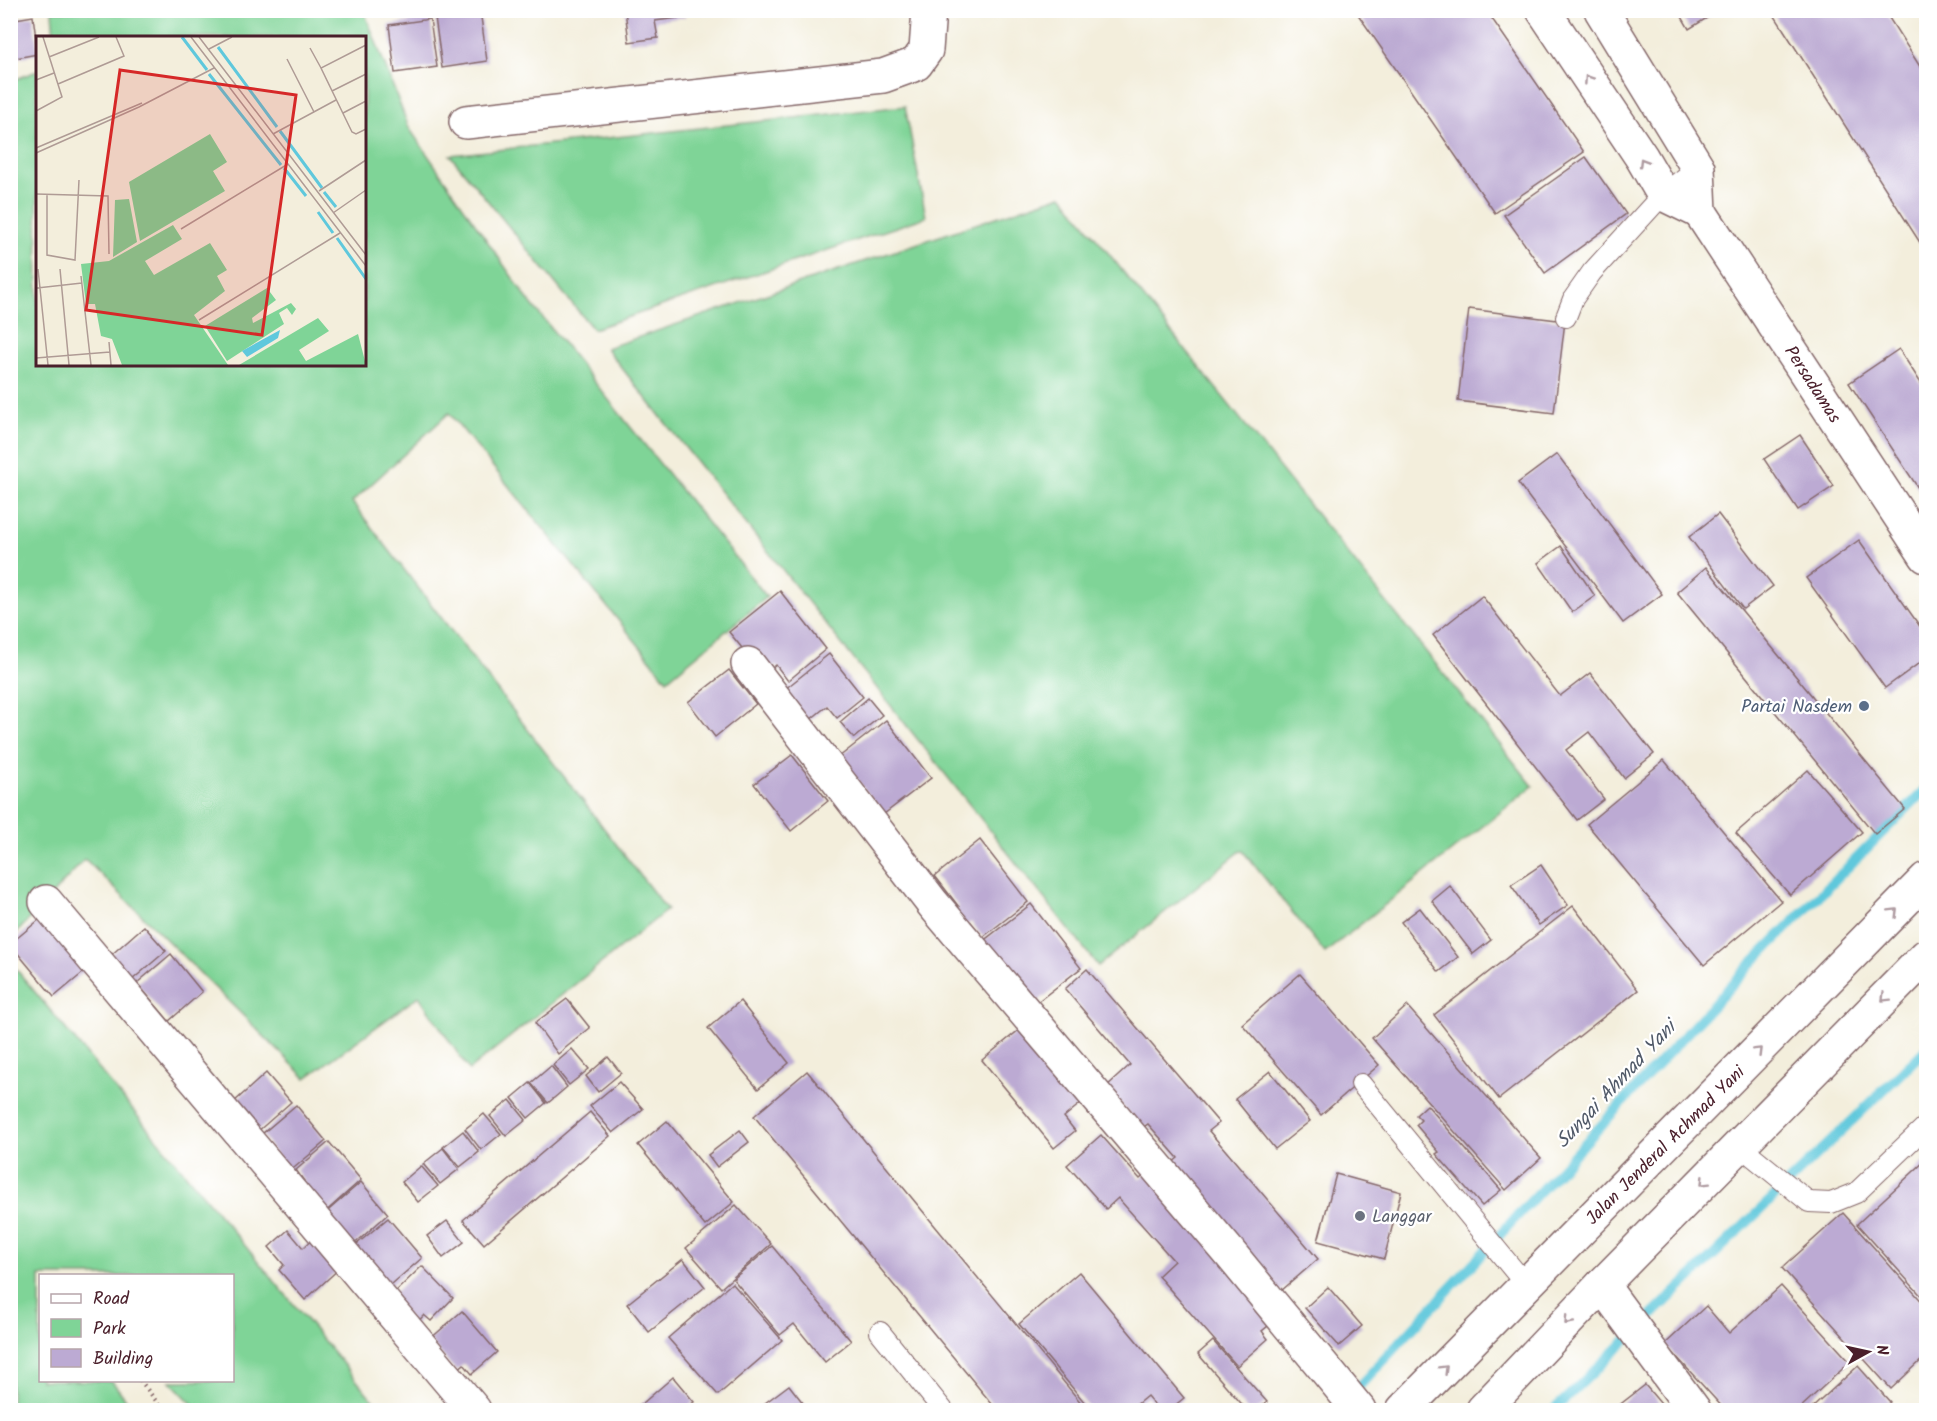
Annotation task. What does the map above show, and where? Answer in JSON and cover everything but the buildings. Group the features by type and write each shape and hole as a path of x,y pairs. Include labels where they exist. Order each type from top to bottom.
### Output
{"main road":[{"path":"1543,10 1642,158 1662,194 1700,212 1698,168 1601,10"},
{"path":"466,122 883,76 916,64 926,50 929,12"},
{"name":"Persadamas","path":"1700,212 1926,556"},
{"path":"748,664 933,904 1228,1251 1359,1410"},
{"name":"Jalan Jenderal Achmad Yani","path":"1402,1410 1926,879"},
{"path":"46,902 474,1410"},
{"path":"1484,1410 1602,1285 1926,956"},
{"path":"1602,1285 1694,1410"}],"lane":[{"path":"1566,317 1573,299 1592,272 1662,194 1698,168"},
{"path":"1361,1084 1526,1285"},
{"path":"1740,1146 1809,1202 1831,1203 1856,1193 1926,1126"},
{"path":"880,1332 942,1410"}],"path":[{"path":"142,1382 163,1410"}],"green space":[{"path":"52,11 364,11 409,128 526,297 767,597 667,680 449,413 352,502 667,910 469,1070 419,996 306,1078 85,859 11,939 11,81 36,71 36,366 366,366 366,36 54,36"},
{"path":"905,106 926,217 593,329 450,155"},
{"path":"1062,195 1533,786 1325,953 1242,850 1098,966 606,348"},
{"path":"11,963 377,1405 372,1410 198,1410 171,1382 234,1382 234,1274 39,1274 39,1382 113,1382 134,1410 11,1410"}],"waterway":[{"name":"Sungai Ahmad Yani","path":"1337,1410 1753,962 1926,789"},
{"name":"Sungai Ahmad Yani","path":"1554,1410 1926,1049"}],"place":[{"name":"Partai Nasdem","path":"1864,706"},
{"name":"Langgar","path":"1360,1216"}]}
